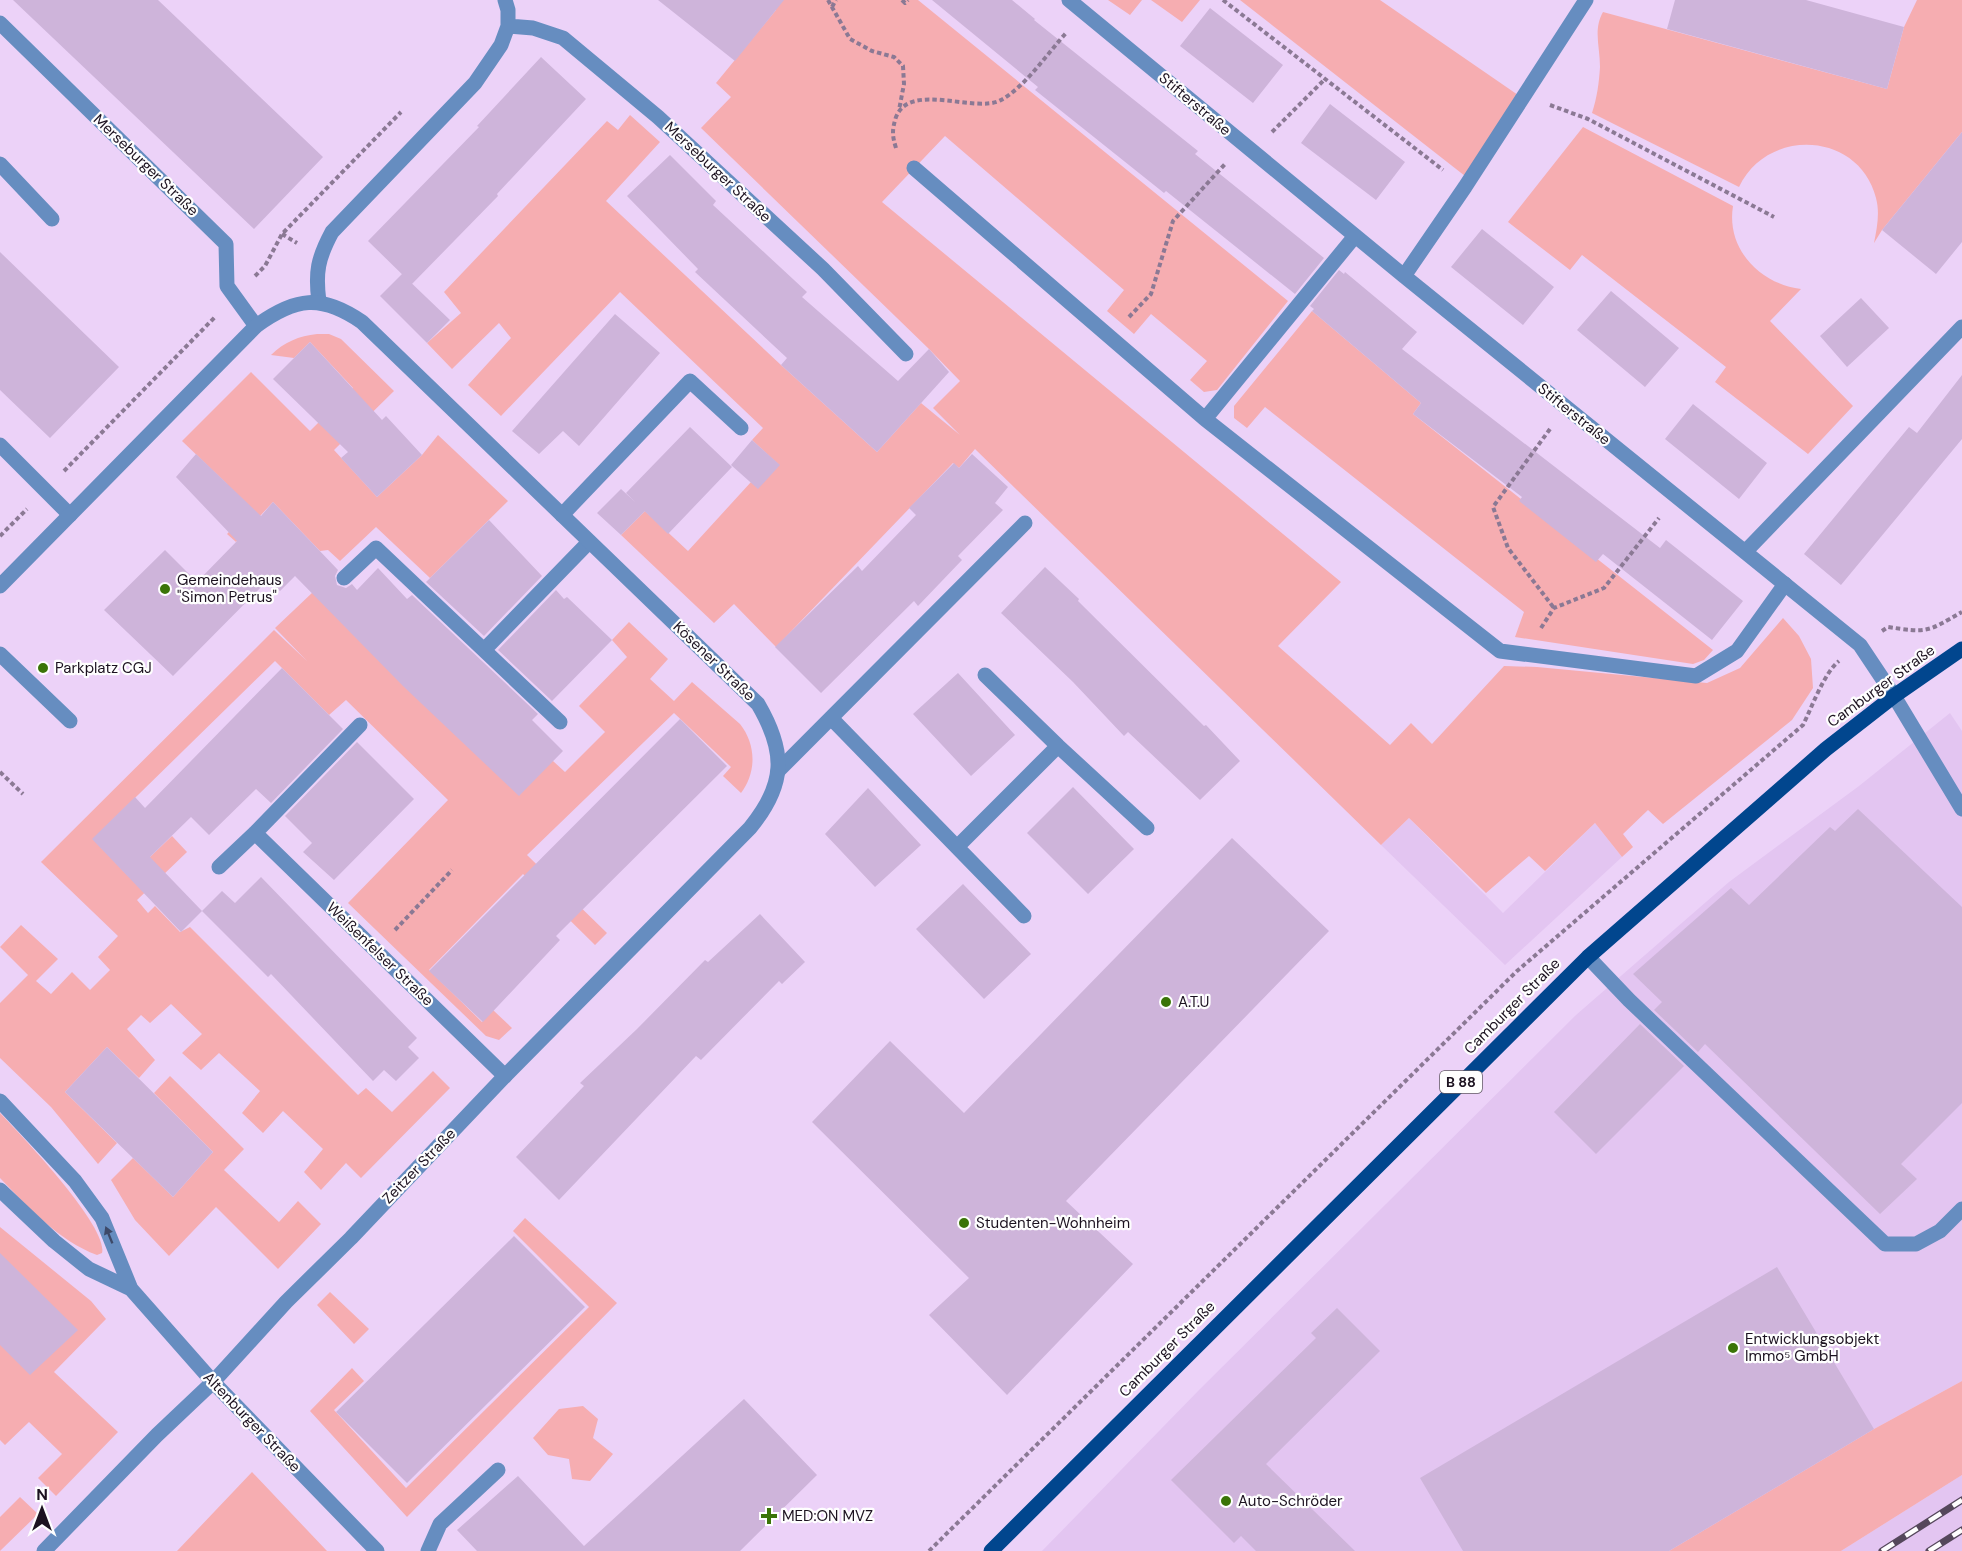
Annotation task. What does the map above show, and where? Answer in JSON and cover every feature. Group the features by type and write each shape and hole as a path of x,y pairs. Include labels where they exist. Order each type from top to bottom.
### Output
{"main road":[{"name":"Camburger Straße","path":"991,1551 1588,957 1827,749 1894,696 1962,650"}],"street":[{"path":"0,586 256,326 286,309 319,302 317,279 321,253 332,232 475,83 501,45 508,26 508,10 505,0"},
{"name":"Stifterstraße","path":"1069,0 1404,276 1860,645 1894,696 1962,809"},
{"path":"1404,276 1465,188 1586,0"},
{"name":"Merseburger Straße","path":"0,23 226,244 227,286 256,326"},
{"name":"Merseburger Straße","path":"508,26 533,28 563,38 675,133 823,269 906,354"},
{"path":"0,164 52,219"},
{"path":"914,168 1205,419 1500,651 1696,676 1737,651 1785,584"},
{"path":"1205,419 1355,236"},
{"name":"Kösener Straße","path":"319,302 339,308 362,322 758,704 771,727 777,750 778,771"},
{"path":"1745,552 1962,327"},
{"path":"562,515 690,381 741,428"},
{"path":"0,445 70,514"},
{"path":"778,771 1024,523"},
{"path":"484,650 589,542"},
{"path":"344,578 376,548 560,722"},
{"path":"0,654 70,721"},
{"path":"985,675 1147,828"},
{"path":"831,718 1024,916"},
{"path":"219,867 360,725"},
{"path":"957,847 1058,746"},
{"name":"Zeitzer Straße","path":"44,1551 157,1435 213,1382 286,1302 750,828 765,810 774,791 778,771"},
{"name":"Weißenfelser Straße","path":"255,833 506,1076"},
{"path":"1588,957 1629,1000 1885,1245 1916,1245 1940,1231 1962,1209"},
{"name":"Altenburger Straße","path":"0,1101 75,1181 102,1218 131,1289 213,1382 377,1551"},
{"name":"Altenburger Straße","path":"0,1190 54,1241 89,1269 131,1289"},
{"path":"428,1551 440,1524 498,1470"}],"path":[{"path":"828,0 850,39 872,51 894,57 903,66 904,84 899,110 891,132 897,151 914,168"},
{"path":"832,7 837,0"},
{"path":"902,0 905,3 908,0"},
{"path":"1223,0 1465,188"},
{"path":"899,110 913,102 932,99 980,103 999,101 1017,88 1084,13"},
{"path":"1110,337 1151,294 1173,221 1243,144 1274,131 1325,79"},
{"path":"1524,96 1588,119 1774,217"},
{"path":"0,536 265,266 282,234 401,112"},
{"path":"1554,608 1508,548 1493,507 1566,408"},
{"path":"1524,654 1554,608 1604,588 1639,544"},
{"path":"929,1551 1517,971 1803,724 1824,684 1829,669 1888,627 1921,632 1933,629 1962,612"},
{"path":"0,772 23,794"},
{"path":"376,950 452,870"}],"shaded area":[{"path":"764,0 918,0 1288,301 1217,390 1204,392 1190,380 1207,361 1151,314 1134,334 1107,311 1124,290 945,136 882,202 1341,582 1278,646 1390,745 1411,723 1432,744 1504,666 1707,683 1740,668 1783,618 1799,636 1811,659 1813,688 1792,720 1663,824 1648,810 1623,834 1633,847 1622,857 1595,823 1545,871 1529,856 1486,893 1409,818 1381,845 975,449 959,468 953,463 776,647 734,604 714,623 621,535 645,511 688,551 751,482 779,465 752,440 763,428 620,292 501,416 468,385 511,338 499,323 452,369 427,343 461,313 444,292 607,121 618,130 630,115 660,142 606,201 877,452 921,403 960,435 933,408 960,381 701,128 731,97 716,83 776,10"},
{"path":"1108,0 1142,0 1130,15"},
{"path":"1151,0 1200,0 1182,22"},
{"path":"1240,0 1380,0 1518,95 1465,176"},
{"path":"1917,0 1962,0 1962,132 1882,230 1874,243 1878,220 1876,198 1866,176 1851,160 1833,149 1812,145 1790,146 1770,154 1752,167 1739,187 1592,113 1600,67 1598,25 1603,12 1887,89 1904,27"},
{"path":"1583,127 1733,206 1732,222 1735,236 1749,262 1772,280 1801,289 1770,321 1853,406 1808,454 1715,382 1726,367 1582,255 1570,270 1508,222"},
{"path":"1312,311 1421,403 1413,414 1713,650 1704,660 1693,664 1515,637 1524,612 1265,407 1247,428 1234,418 1234,406"},
{"path":"317,334 329,334 341,339 394,391 334,450 377,497 422,455 438,435 508,501 430,578 376,527 340,561 328,550 320,551 273,502 236,542 227,534 246,514 226,483 182,441 251,372 310,431 353,388 310,342 294,358 271,355 292,340"},
{"path":"313,592 553,761 565,772 605,732 579,706 627,657 612,640 629,622 668,659 650,679 674,701 692,682 740,724 752,749 750,776 741,793 723,776 731,767 674,713 527,855 607,933 595,945 523,874 429,970 482,1022 493,1010 512,1028 499,1040 486,1036 348,903 448,800 346,700 329,715 275,661 93,839 129,877 172,836 187,852 137,900 148,913 155,906 180,932 190,927 358,1095 366,1088 392,1112 433,1071 450,1088 361,1178 346,1163 321,1190 304,1172 323,1149 283,1111 263,1133 242,1113 260,1091 219,1053 201,1070 182,1053 202,1034 171,1004 150,1023 141,1015 127,1029 155,1060 139,1078 107,1047 65,1092 117,1143 98,1164 51,1107 0,1058 0,1003 28,975 0,947 21,925 58,959 36,981 51,994 72,972 90,990 110,970 98,957 118,936 41,862 274,630 307,661 275,628"},
{"path":"1950,713 1962,731 1962,1381 1874,1429 1669,1551 1042,1551 1200,1389 1576,1015 1729,882 1859,786"},
{"path":"1409,818 1503,913 1595,823 1622,857 1505,965 1381,845"},
{"path":"170,1076 244,1149 224,1170 279,1222 298,1201 321,1224 278,1269 216,1207 169,1256 135,1220 111,1180 133,1158 173,1197 213,1152 154,1093"},
{"path":"0,1113 78,1203 92,1223 100,1240 102,1253 97,1255 83,1249 57,1232 0,1178"},
{"path":"525,1218 617,1303 407,1517 310,1411 352,1368 364,1381 334,1410 406,1488 589,1307 513,1231"},
{"path":"0,1227 91,1301 106,1319 54,1372 118,1432 56,1496 38,1478 62,1454 29,1422 5,1445 0,1440"},
{"path":"330,1292 369,1329 354,1344 317,1305"},
{"path":"1962,1381 1962,1475 1841,1551 1669,1551 1874,1429"},
{"path":"583,1406 598,1419 593,1438 613,1454 590,1481 572,1479 569,1459 548,1455 533,1438 559,1409"},
{"path":"252,1472 327,1551 177,1551"},
{"path":"1962,1475 1962,1551 1841,1551"},
{"path":"20,1497 38,1514 0,1551 0,1517"}],"building":[{"path":"13,0 158,0 323,157 254,229"},
{"path":"658,0 784,0 735,61"},
{"path":"932,0 1012,0 1198,151 1195,154 1324,258 1295,294 1035,90 1038,87"},
{"path":"1675,0 1806,0 1904,27 1887,89 1667,29"},
{"path":"1210,8 1283,65 1253,103 1180,46"},
{"path":"541,57 586,99 497,194 498,196 412,284 368,241 479,127 477,126"},
{"path":"1330,104 1405,162 1376,200 1301,143"},
{"path":"1962,132 1962,242 1936,274 1882,230"},
{"path":"670,155 716,201 713,205 807,292 802,297 898,381 929,349 949,372 877,452 781,365 787,358 695,272 698,269 627,196"},
{"path":"1482,229 1554,287 1523,325 1451,267"},
{"path":"0,252 119,367 50,438 0,390"},
{"path":"1339,270 1344,274 1345,272 1417,332 1402,349 1660,548 1666,540 1743,601 1712,640 1603,554 1596,562 1519,501 1522,497 1413,414 1421,403 1312,311 1314,309 1310,306"},
{"path":"402,274 450,320 427,343 380,296"},
{"path":"1611,291 1679,348 1645,387 1577,330"},
{"path":"1861,298 1889,328 1847,367 1820,336"},
{"path":"615,314 660,353 579,446 563,431 539,454 512,431"},
{"path":"310,342 382,420 386,416 422,455 377,497 341,458 348,452 273,379"},
{"path":"1962,375 1962,439 1841,585 1804,554 1909,427 1917,433"},
{"path":"1693,404 1767,463 1739,499 1665,439"},
{"path":"690,427 732,467 668,534 626,493"},
{"path":"752,440 780,465 758,489 731,465"},
{"path":"196,454 261,516 273,502 338,570 335,576 337,585 346,588 352,584 357,590 378,568 407,599 412,595 538,714 532,720 563,751 519,796 403,686 295,576 280,591 268,580 173,676 104,610 165,550 197,582 237,541 176,477"},
{"path":"972,454 1008,487 995,503 1003,510 958,556 962,560 918,606 914,601 821,693 775,647 858,566 862,571 916,515 909,508 954,463 959,468"},
{"path":"621,489 645,511 621,535 597,513"},
{"path":"489,520 542,576 484,636 426,582"},
{"path":"1045,567 1240,761 1200,800 1128,732 1124,736 1073,682 1001,613"},
{"path":"556,590 564,599 567,597 612,640 552,701 498,650"},
{"path":"282,668 343,729 271,803 256,789 209,835 191,817 150,857 202,911 181,932 92,839 135,797 145,808"},
{"path":"958,673 1015,735 971,776 913,714"},
{"path":"680,719 727,766 556,936 560,940 483,1022 429,971"},
{"path":"357,742 414,799 334,880 303,852 312,843 285,816"},
{"path":"1073,787 1134,849 1088,894 1027,833"},
{"path":"868,788 921,845 875,887 825,834"},
{"path":"1858,809 1962,907 1962,1103 1901,1164 1917,1179 1880,1214 1705,1044 1698,1052 1654,1010 1662,1002 1633,974 1731,888 1749,905 1830,827 1835,831"},
{"path":"1232,838 1329,931 1066,1201 1133,1264 1007,1395 929,1315 969,1278 812,1122 890,1041 964,1113"},
{"path":"261,877 417,1038 408,1047 419,1058 396,1081 384,1070 373,1081 271,974 268,977 202,911 222,891 235,903"},
{"path":"963,884 1031,954 984,999 916,929"},
{"path":"760,914 805,962 782,984 779,981 701,1060 696,1056 559,1200 516,1157 584,1086 580,1083 705,960 708,962"},
{"path":"1640,1024 1684,1066 1596,1154 1554,1112"},
{"path":"107,1047 213,1152 173,1197 65,1092"},
{"path":"514,1236 585,1307 407,1483 336,1412"},
{"path":"0,1253 78,1330 30,1375 0,1345"},
{"name":"Entwicklungsobjekt Immo⁵ GmbH","path":"1777,1267 1874,1429 1669,1551 1463,1551 1420,1478"},
{"path":"1337,1308 1380,1351 1266,1464 1355,1551 1256,1551 1241,1536 1234,1543 1171,1480 1316,1338 1311,1333"},
{"path":"744,1399 817,1475 740,1551 477,1551 457,1530 518,1476 584,1546"}],"railway":[{"path":"1882,1551 1962,1500"},
{"path":"1929,1551 1962,1530"}],"place":[{"name":"Gemeindehaus \"Simon Petrus\"","path":"165,589"},
{"name":"Parkplatz CGJ","path":"43,668"},
{"name":"A.T.U","path":"1166,1002"},
{"name":"Studenten-Wohnheim","path":"964,1223"},
{"name":"Entwicklungsobjekt Immo⁵ GmbH","path":"1733,1348"},
{"name":"Auto-Schröder","path":"1226,1501"},
{"name":"MED:ON MVZ","path":"769,1516"}]}
